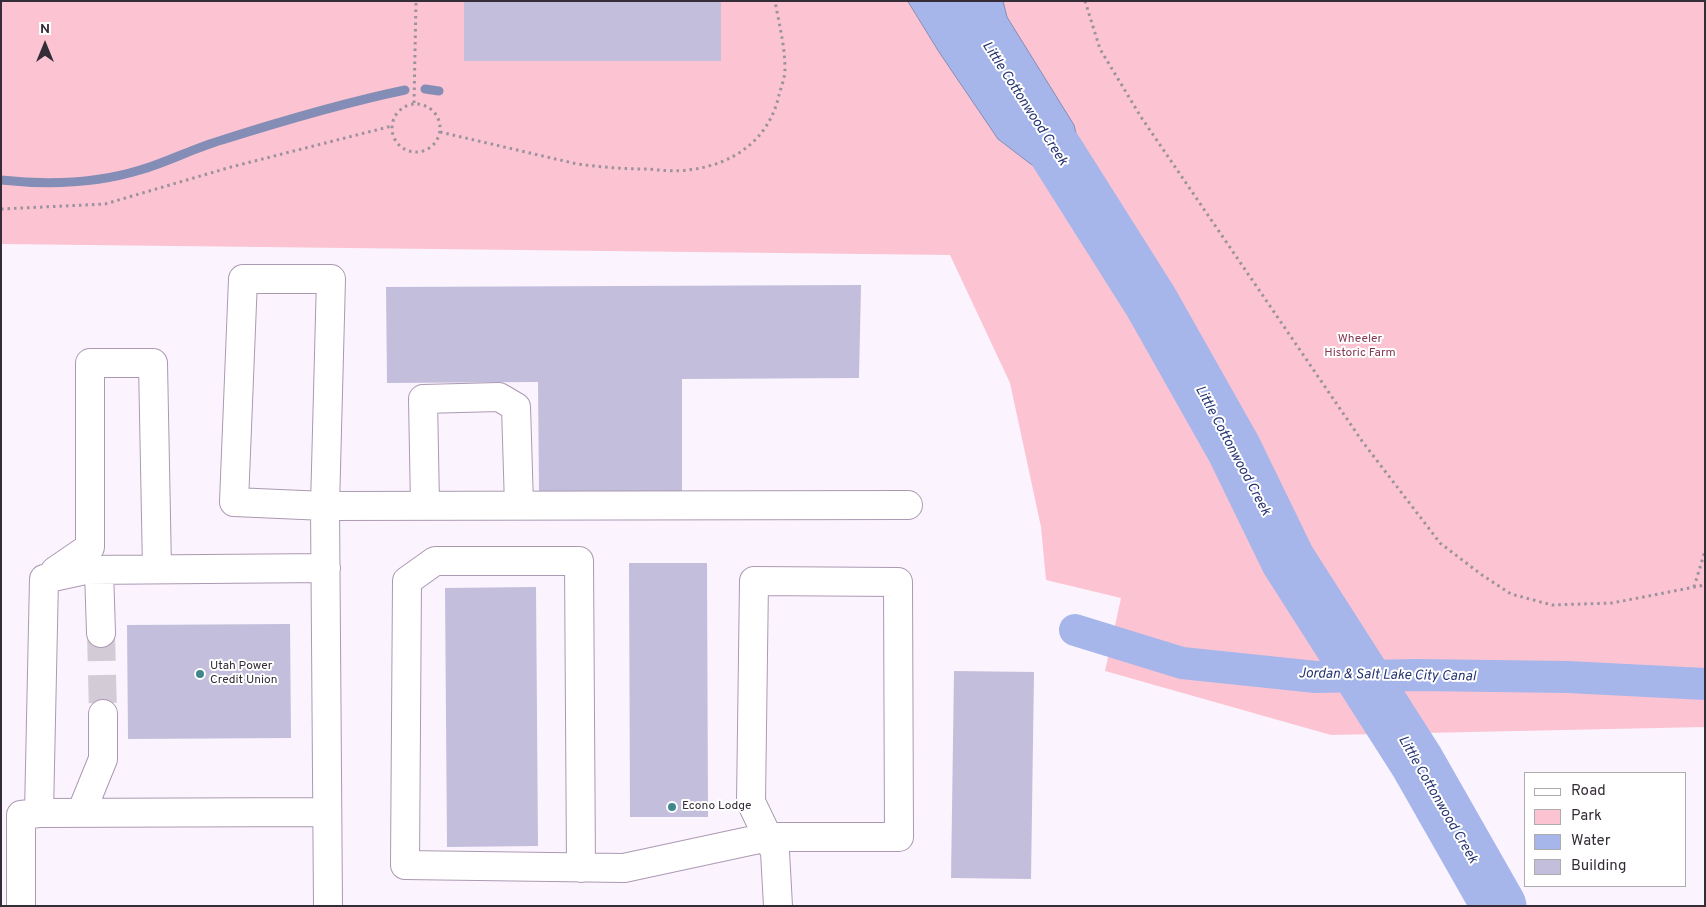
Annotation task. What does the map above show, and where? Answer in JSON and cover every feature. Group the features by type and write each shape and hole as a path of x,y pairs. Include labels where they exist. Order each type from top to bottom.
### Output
{"lane":[{"path":"328,906 325,506 331,280 243,279 234,502 325,506 908,505"},
{"path":"44,579 90,547 90,364 153,363 157,569"},
{"path":"426,505 423,399 499,397 516,406 519,505"},
{"path":"580,868 579,561 435,561 407,581 405,865 580,868 624,868 768,837 899,837 898,582 754,581 751,802 768,837 775,852 778,906"},
{"path":"44,579 85,570 326,568"},
{"path":"99,570 101,633"},
{"path":"40,813 44,579"},
{"path":"82,814 103,759 104,714"},
{"path":"21,906 21,815 40,813 327,812"}],"path":[{"path":"414,103 416,1"},
{"path":"440,132 597,167 687,171 724,161 741,152 755,141 769,125 776,107 785,72 785,63 775,1"},
{"path":"1085,1 1100,49 1141,118 1362,441 1440,543 1511,594 1552,605 1612,603 1705,585"},
{"path":"414,103 430,107 436,113 440,132 439,137 428,149 413,152 398,145 394,138 392,126 395,116 400,109 414,103"},
{"path":"1,208 105,204 231,167 392,126"},
{"path":"1694,587 1705,550"}],"green space":[{"name":"Wheeler Historic Farm","path":"1,1 1705,1 1705,727 1331,735 1105,671 1121,598 1046,580 1041,527 1010,383 950,255 1,244"}],"water":[{"path":"908,1 1003,1 1007,17 1074,125 1096,214 998,139 939,52"}],"building":[{"path":"464,1 721,1 721,61 464,61"},
{"path":"861,285 859,378 682,379 682,492 539,492 538,382 387,383 386,287"},
{"path":"629,563 707,563 708,817 630,817"},
{"path":"536,587 538,846 447,847 445,588"},
{"path":"290,624 291,738 128,739 127,625"},
{"path":"954,671 1034,672 1031,879 951,878"}],"waterway":[{"path":"425,89 439,91"},
{"path":"1,180 54,183 89,181 123,175 150,167 212,143 267,126 405,90"},
{"name":"Little Cottonwood Creek","path":"1055,150 1151,302 1234,449 1288,560 1417,762 1499,906"},
{"name":"Jordan & Salt Lake City Canal","path":"1075,630 1182,663 1316,677 1417,675 1568,677 1705,684"}],"tunnel":[{"path":"101,633 103,714"}],"place":[{"name":"Utah Power Credit Union","path":"200,674"},
{"name":"Econo Lodge","path":"672,807"}]}
